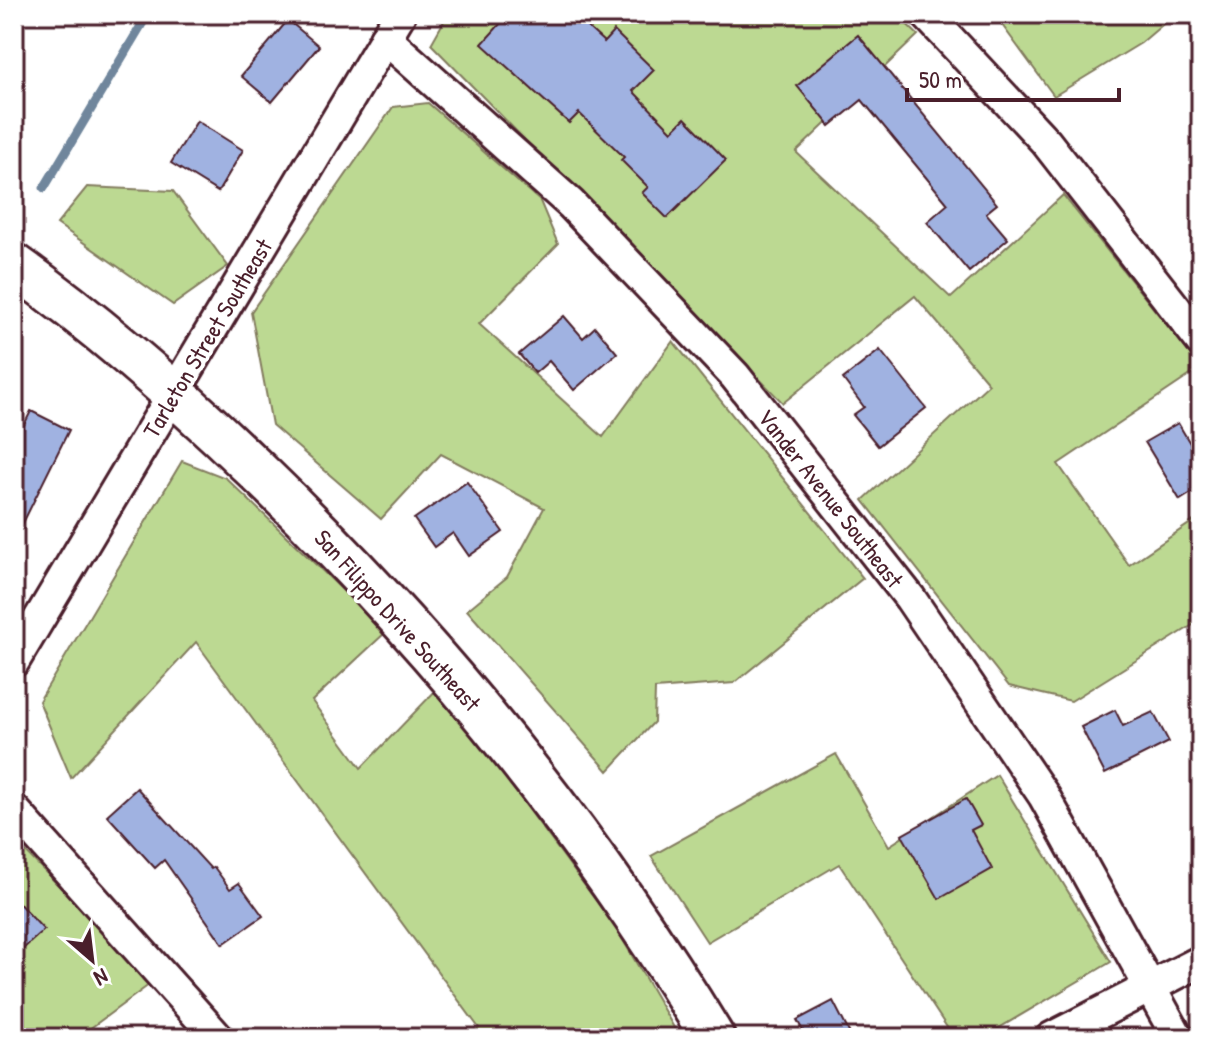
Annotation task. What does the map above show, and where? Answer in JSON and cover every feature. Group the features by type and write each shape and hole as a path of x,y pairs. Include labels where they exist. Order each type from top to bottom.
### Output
{"street":[{"path":"926,14 1046,142 1201,341"},
{"name":"Tarleton Street Southeast","path":"14,661 392,26"},
{"name":"Vander Avenue Southeast","path":"392,26 571,204 735,376 919,611 1044,796 1178,1038"},
{"name":"San Filippo Drive Southeast","path":"14,265 75,308 175,393 329,541 448,671 587,846 664,958 713,1038"},
{"path":"14,810 218,1038"},
{"path":"1051,1038 1201,961"}],"green space":[{"path":"448,14 896,14 918,35 796,152 951,298 1063,195 1201,368 1058,464 1129,565 1201,516 1201,620 1071,701 1009,686 863,500 989,384 915,296 783,403 431,44"},
{"path":"994,14 1175,14 1141,43 1054,96"},
{"path":"428,103 540,201 558,244 479,324 603,437 673,341 863,578 734,683 655,689 654,722 608,771 467,610 507,577 544,508 441,454 381,519 272,425 251,312 393,107"},
{"path":"87,187 173,191 228,266 173,305 57,224"},
{"path":"182,461 226,478 386,632 312,701 361,768 439,687 616,928 680,1038 466,1038 479,1028 196,642 71,778 39,701"},
{"path":"836,754 889,846 997,775 1111,962 982,1038 954,1038 839,864 707,942 651,856"},
{"path":"14,840 153,982 77,1038 14,1038"}],"building":[{"path":"509,14 573,14 604,42 614,31 654,70 633,91 672,131 685,118 726,160 667,218 642,193 648,187 621,160 624,157 579,113 569,123 482,44"},
{"path":"288,20 319,46 272,102 241,76"},
{"path":"858,35 997,204 986,213 1008,239 969,272 927,222 948,204 862,100 830,126 797,86"},
{"path":"197,121 243,150 218,192 171,163"},
{"path":"564,316 583,338 595,327 617,353 574,390 549,361 535,373 519,354"},
{"path":"880,350 926,408 878,446 853,415 864,407 843,379"},
{"path":"31,411 69,430 14,541 14,445"},
{"path":"1178,423 1201,462 1201,487 1180,500 1145,442"},
{"path":"467,482 503,532 469,556 453,533 434,547 414,519"},
{"path":"1115,710 1123,726 1153,712 1169,742 1105,774 1081,727"},
{"path":"137,788 211,869 214,867 230,889 239,883 263,916 223,944 164,860 155,868 107,815"},
{"path":"966,799 981,825 971,830 992,869 939,899 902,835"},
{"path":"14,898 44,930 14,957"},
{"path":"833,1001 852,1038 807,1038 797,1020"}],"waterway":[{"path":"44,188 148,14"}]}
